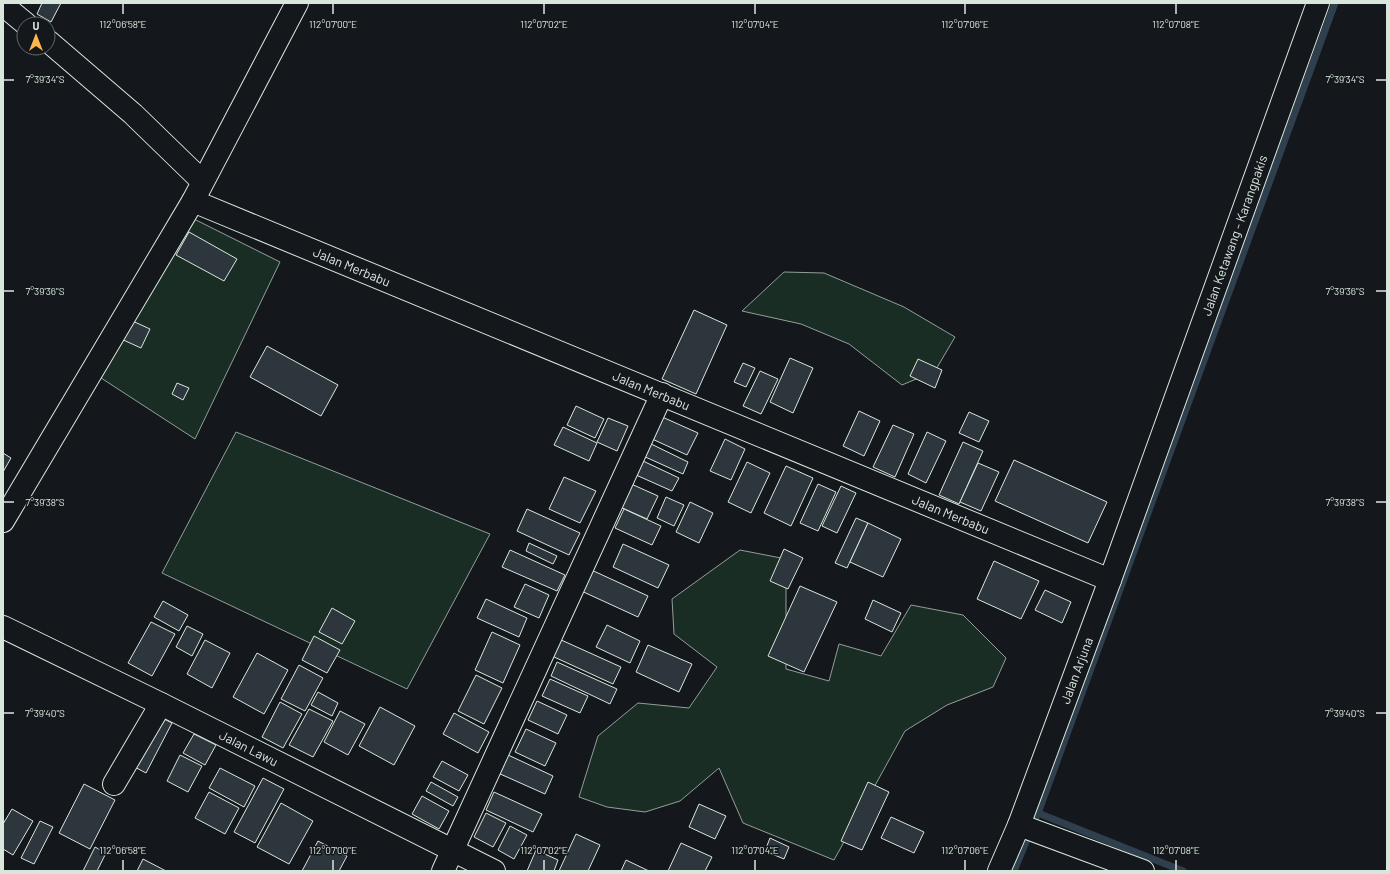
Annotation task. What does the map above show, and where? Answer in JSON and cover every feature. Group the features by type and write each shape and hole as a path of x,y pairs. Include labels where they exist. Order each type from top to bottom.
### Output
{"street":[{"path":"3,521 197,191 297,3"},
{"name":"Jalan Ketawang - Karangpakis","path":"1150,468 1318,3"},
{"path":"3,6 16,16"},
{"path":"56,48 133,114 197,191"},
{"name":"Jalan Merbabu","path":"197,191 662,394 1110,580"},
{"path":"443,871 662,394"},
{"name":"Jalan Arjuna","path":"1000,871 1027,828 1110,580 1150,468"},
{"name":"Jalan Lawu","path":"3,627 161,704 494,871"},
{"path":"114,784 161,704"},
{"path":"1027,828 1143,871"}],"green space":[{"path":"192,218 280,262 195,439 98,376"},
{"path":"784,272 824,273 904,307 955,337 935,371 902,385 849,344 801,324 742,311"},
{"path":"236,432 490,534 407,689 162,573"},
{"path":"740,550 786,559 786,669 829,681 839,644 881,656 911,605 963,615 1006,658 993,687 947,705 905,731 834,860 743,823 719,768 680,801 645,812 607,807 579,797 598,736 638,703 689,708 717,667 674,634 672,599"}],"building":[{"path":"42,3 61,3 54,16 40,16 37,14"},
{"path":"189,232 237,259 224,281 176,255"},
{"path":"694,310 727,325 696,394 662,379"},
{"path":"128,319 150,329 141,348 119,338"},
{"path":"267,346 338,385 321,416 250,377"},
{"path":"790,358 813,368 793,413 770,402"},
{"path":"918,359 942,370 935,388 910,376"},
{"path":"743,363 755,368 746,387 734,382"},
{"path":"760,371 778,379 761,414 743,406"},
{"path":"177,383 189,388 183,400 172,394"},
{"path":"576,406 604,419 595,438 567,425"},
{"path":"859,411 880,421 864,456 843,446"},
{"path":"969,412 989,421 979,442 959,433"},
{"path":"660,416 698,433 687,455 650,438"},
{"path":"608,418 628,426 617,451 597,442"},
{"path":"893,425 914,434 895,477 873,467"},
{"path":"563,427 597,443 589,461 554,445"},
{"path":"927,432 946,441 926,483 908,474"},
{"path":"725,439 745,449 731,480 710,471"},
{"path":"647,442 688,462 683,474 641,455"},
{"path":"963,442 983,451 959,504 939,495"},
{"path":"3,453 11,458 3,472"},
{"path":"1014,460 1107,502 1088,543 995,501"},
{"path":"643,461 679,478 672,491 636,475"},
{"path":"747,462 770,473 751,513 728,502"},
{"path":"978,463 999,472 981,511 960,502"},
{"path":"786,466 813,478 791,526 764,513"},
{"path":"564,477 596,491 580,523 549,509"},
{"path":"629,483 658,496 647,519 618,506"},
{"path":"818,484 836,492 818,531 800,523"},
{"path":"841,486 856,493 837,533 822,526"},
{"path":"666,497 684,505 674,526 657,518"},
{"path":"690,502 713,513 699,543 676,532"},
{"path":"527,509 580,533 569,555 517,531"},
{"path":"624,509 661,526 652,545 615,528"},
{"path":"856,518 868,523 847,568 835,563"},
{"path":"868,523 901,539 883,577 850,562"},
{"path":"529,543 557,556 553,564 526,551"},
{"path":"623,544 669,565 658,588 613,567"},
{"path":"784,549 803,558 788,589 770,581"},
{"path":"510,550 565,575 557,591 502,567"},
{"path":"994,561 1039,581 1021,619 977,599"},
{"path":"587,568 648,596 638,617 577,589"},
{"path":"525,584 549,595 539,618 514,607"},
{"path":"800,586 837,602 804,672 768,656"},
{"path":"1045,590 1071,602 1062,623 1035,610"},
{"path":"486,599 527,618 519,637 477,618"},
{"path":"873,600 901,613 892,632 865,619"},
{"path":"163,601 188,615 179,631 154,617"},
{"path":"332,608 355,621 342,644 319,632"},
{"path":"151,622 175,634 152,676 128,663"},
{"path":"607,625 640,641 630,663 596,647"},
{"path":"187,626 203,634 192,656 176,647"},
{"path":"492,632 520,645 503,683 475,670"},
{"path":"314,636 340,650 327,673 302,660"},
{"path":"559,639 621,667 613,684 552,656"},
{"path":"205,640 230,653 212,688 187,674"},
{"path":"648,645 692,664 679,692 636,672"},
{"path":"257,653 288,670 264,714 233,697"},
{"path":"557,662 617,689 610,704 551,676"},
{"path":"299,665 323,678 305,711 281,699"},
{"path":"476,675 502,688 484,724 458,711"},
{"path":"550,679 588,696 580,713 542,696"},
{"path":"318,692 338,703 332,716 311,705"},
{"path":"537,701 567,715 558,734 528,720"},
{"path":"280,702 302,714 283,748 262,737"},
{"path":"380,707 415,726 394,765 359,746"},
{"path":"309,709 333,721 313,757 289,745"},
{"path":"340,711 365,724 348,755 324,742"},
{"path":"454,713 489,732 478,753 443,734"},
{"path":"156,715 172,723 146,773 129,764"},
{"path":"526,729 556,743 545,766 515,752"},
{"path":"194,734 216,745 205,765 183,753"},
{"path":"506,754 553,776 545,794 498,773"},
{"path":"180,755 202,766 188,792 167,781"},
{"path":"442,761 468,775 459,791 433,777"},
{"path":"220,768 255,786 244,807 209,788"},
{"path":"263,778 284,789 255,843 234,832"},
{"path":"431,782 458,797 453,806 426,791"},
{"path":"868,782 889,792 862,850 841,841"},
{"path":"84,784 115,800 90,849 59,833"},
{"path":"209,792 239,808 225,834 195,818"},
{"path":"494,792 542,814 533,832 486,810"},
{"path":"422,796 449,811 439,829 412,814"},
{"path":"281,803 313,821 289,864 257,847"},
{"path":"699,804 726,816 715,839 689,827"},
{"path":"12,809 33,821 13,855 3,849 3,824"},
{"path":"486,813 506,823 493,847 474,837"},
{"path":"891,817 924,832 914,853 881,838"},
{"path":"40,821 53,827 34,864 21,858"},
{"path":"510,826 527,835 514,859 498,850"},
{"path":"576,834 600,845 588,871 559,871"},
{"path":"770,838 789,847 784,859 765,851"},
{"path":"318,841 347,856 339,871 302,871"},
{"path":"681,843 712,857 705,871 668,871"},
{"path":"95,847 106,853 97,871 83,871"},
{"path":"536,850 558,860 554,871 527,871"},
{"path":"143,859 166,871 137,871"},
{"path":"626,860 649,871 621,871"}],"waterway":[{"path":"1014,871 1038,813 1335,3"},
{"path":"1038,813 1183,871"}]}
